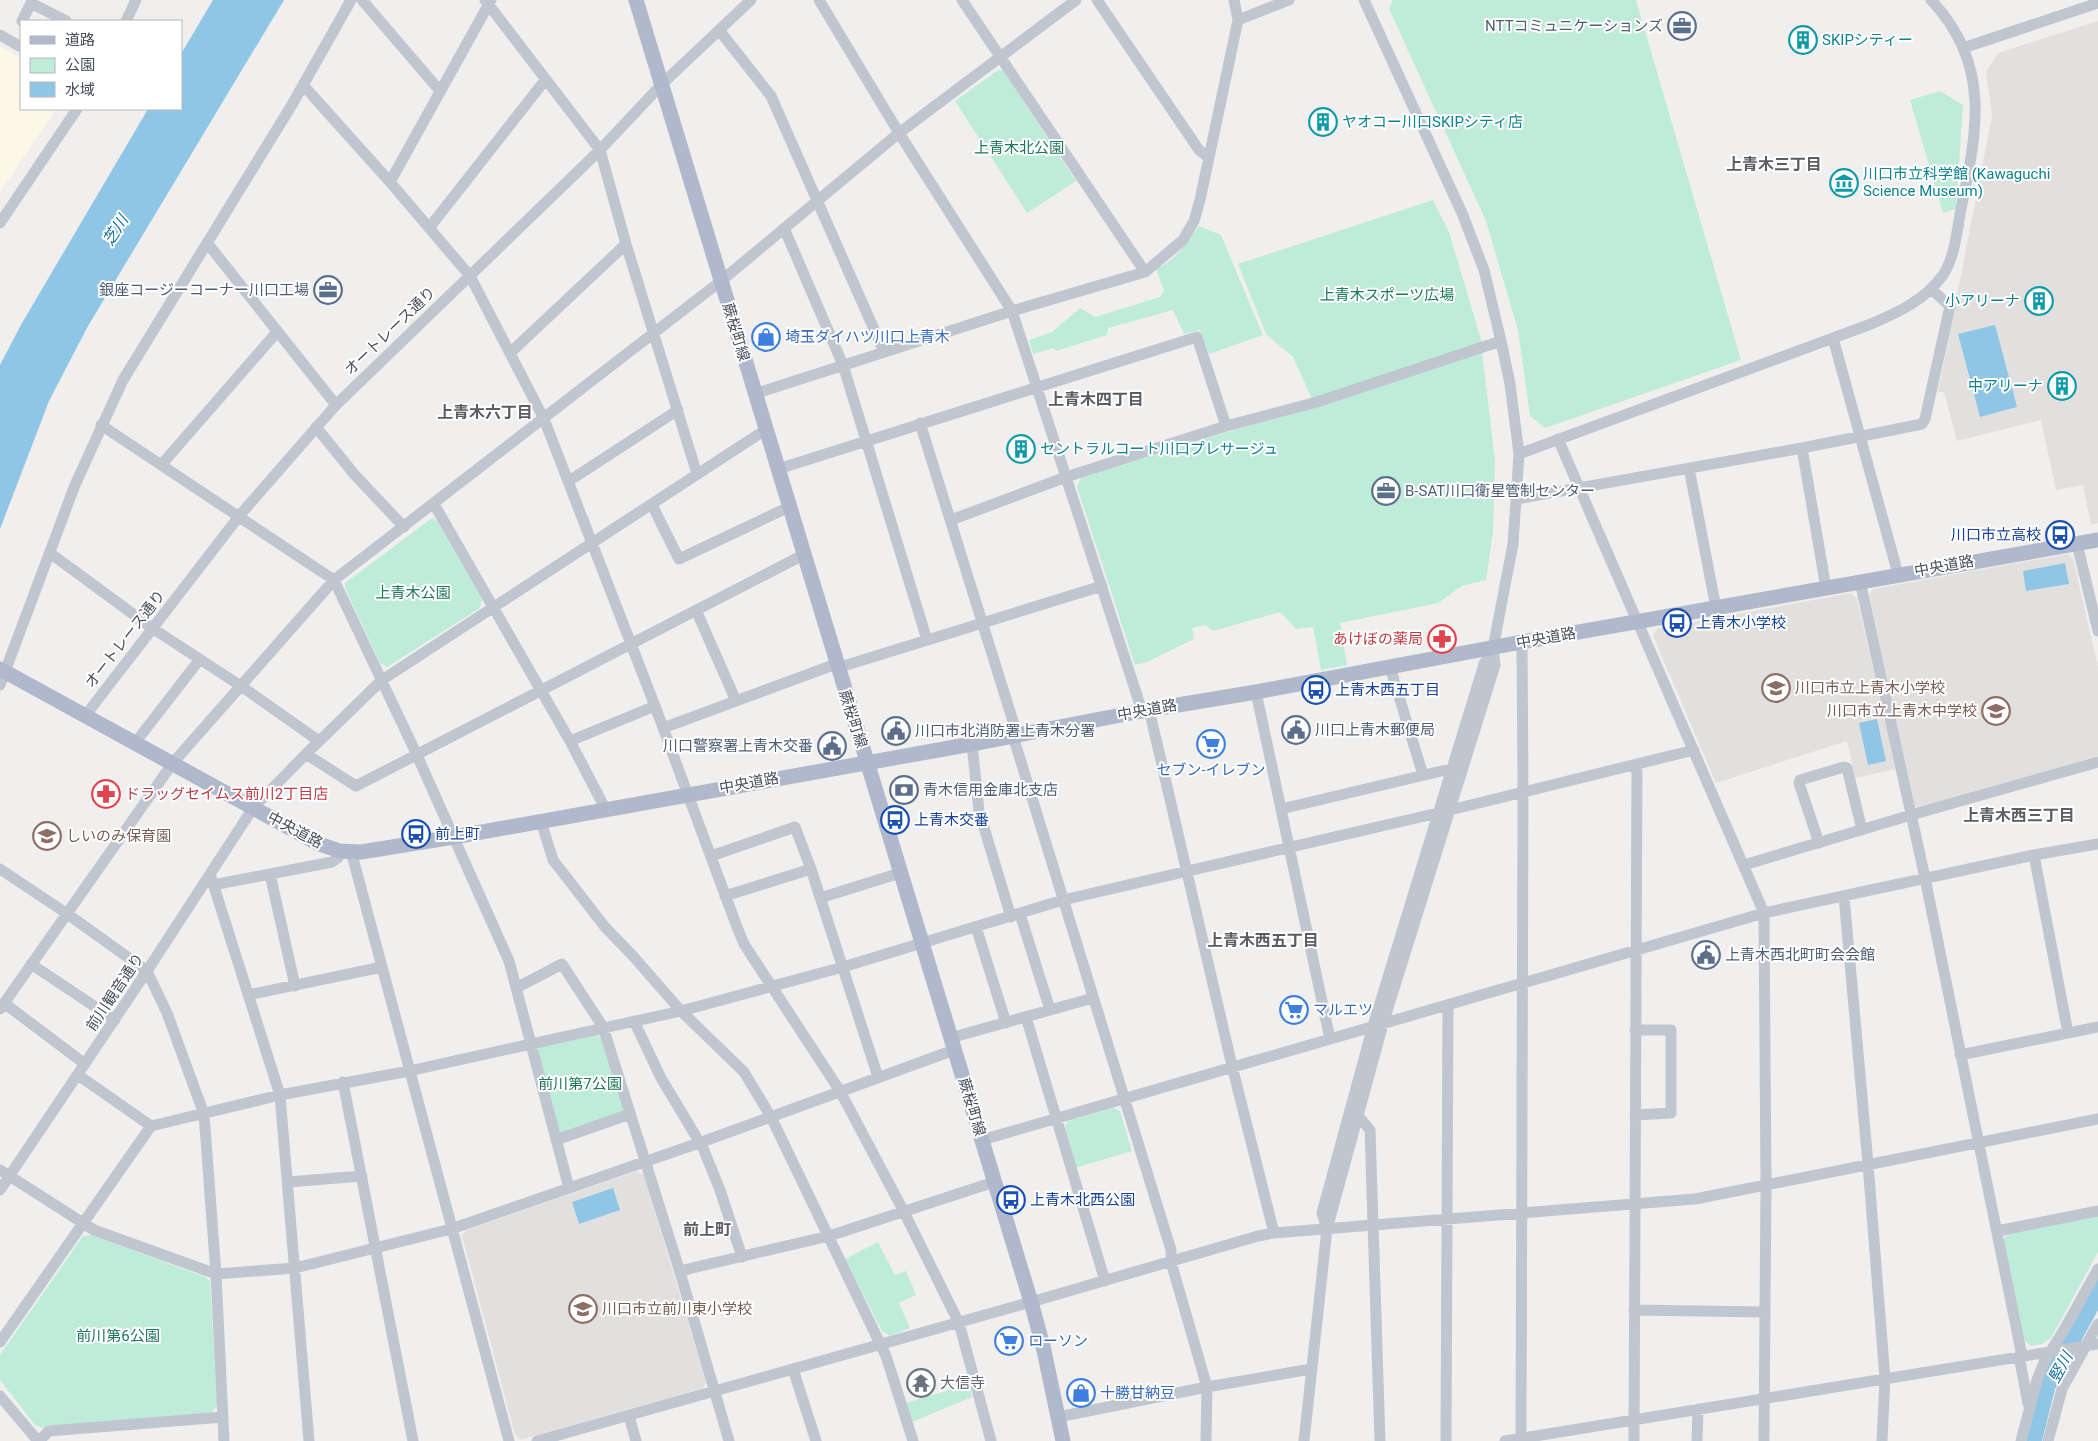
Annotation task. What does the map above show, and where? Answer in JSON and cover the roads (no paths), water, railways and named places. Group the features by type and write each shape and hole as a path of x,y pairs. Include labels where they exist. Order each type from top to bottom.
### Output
{"main road":[{"name":"蕨桜町線","path":"636,0 836,666 1031,1302 1043,1346 1062,1441"},
{"name":"中央道路","path":"2,676 85,716 319,844 346,851 370,851 972,744 1146,710 1256,692 1898,574 2098,540"}],"street":[{"path":"126,20 136,0"},
{"path":"2,676 75,485 123,380 208,244 303,85 351,0"},
{"path":"362,0 440,92"},
{"name":"オートレース通り","path":"85,716 240,515 336,405 600,150 662,84 751,0"},
{"path":"819,0 899,132 1012,311 1102,586 1146,710 1274,1233"},
{"path":"962,0 1145,272"},
{"path":"85,1064 2,1006 172,764 334,580 655,333 819,201 899,132 1076,0"},
{"path":"1097,0 1199,150 1209,158"},
{"path":"754,394 1012,311 1145,272 1182,240 1194,221 1238,20 1234,0"},
{"path":"1238,20 1289,0"},
{"path":"1304,1441 1327,1229 1322,1213 1355,1111 1378,1025 1456,771 1484,664 1494,648 1512,554 1519,454 1510,384 1484,270 1462,213 1364,0"},
{"path":"1519,454 1833,338 1900,311 1930,289 1944,274 1952,255 1975,140 1976,93 1963,48 1948,20 1931,0"},
{"path":"390,182 488,2 600,150 626,244 697,474"},
{"path":"22,20 31,3 64,20"},
{"path":"1963,48 2098,3"},
{"path":"719,30 771,96 819,201 884,352"},
{"path":"0,35 20,46"},
{"path":"429,228 546,79"},
{"path":"303,85 390,182 470,276 544,419 655,706 744,944 840,1091 903,1210 958,1323 991,1441"},
{"path":"0,223 76,110"},
{"path":"784,228 843,365 927,640"},
{"path":"208,244 336,405"},
{"path":"510,353 626,244"},
{"path":"1517,499 1802,448 1922,424 1926,419 1950,306 1930,289"},
{"path":"162,464 277,332"},
{"path":"778,469 1197,337 1226,426"},
{"path":"1833,338 1898,574"},
{"path":"951,520 1066,477 1226,426 1317,402 1501,341"},
{"path":"569,481 678,410"},
{"path":"920,423 983,624 1063,900 1171,1250 1171,1262 1207,1387 1206,1441"},
{"path":"101,425 240,515 334,580 416,754 509,961 529,1044 569,1188"},
{"path":"316,427 354,474 404,526"},
{"name":"前川観音通り","path":"0,1190 5,1173 78,1075 147,971 212,879 253,808 319,741 382,680 765,430"},
{"path":"1558,439 1764,913 1766,1185 1764,1441"},
{"path":"1802,448 1826,588"},
{"path":"1689,468 1716,608"},
{"path":"434,504 570,741 606,810"},
{"path":"652,505 679,559 788,507"},
{"path":"2077,544 2098,632"},
{"path":"50,553 152,628 241,686 319,741"},
{"path":"306,754 356,786 803,555"},
{"path":"1860,581 1925,878 1997,1231 2029,1408"},
{"path":"663,728 836,666 983,624 1102,586"},
{"path":"696,610 736,701"},
{"path":"1521,1440 1522,642"},
{"path":"135,743 200,659"},
{"path":"1390,667 1423,775"},
{"path":"1256,692 1330,1039"},
{"path":"570,741 655,706"},
{"path":"972,744 979,811 1050,1010"},
{"path":"0,1342 151,1126 343,1082 409,1071 681,1011 843,968 1063,900 1637,766 1694,750"},
{"path":"1744,865 2098,762"},
{"path":"1634,1441 1637,766"},
{"path":"1819,843 1799,783 1800,780 1809,777 1847,768 1862,830"},
{"path":"1281,809 1423,775 1456,771"},
{"path":"541,821 553,860 564,877 605,927 681,1011 744,1072 771,1117 881,1344 913,1441"},
{"path":"711,856 796,827 878,1077"},
{"path":"982,1140 1124,1097 1764,913 2034,855 2098,844"},
{"path":"309,1441 280,1096 212,879 270,874 332,862 346,851 382,967 509,1441"},
{"path":"2034,855 2068,1033"},
{"path":"0,869 147,971 166,1013 204,1114 216,1274 224,1441"},
{"path":"725,896 811,869"},
{"path":"820,898 900,873"},
{"path":"270,874 295,986"},
{"path":"1844,896 1885,1379 1882,1441"},
{"path":"976,927 1006,1022"},
{"path":"31,964 115,1020"},
{"path":"516,988 562,964 603,1027 680,1272 729,1441"},
{"path":"248,995 382,967"},
{"path":"5,1173 94,1230 216,1274 295,1268 451,1228 771,1117 878,1077 1006,1022 1093,998"},
{"path":"1446,1441 1448,1005"},
{"path":"1026,1017 1105,1281"},
{"path":"634,1021 661,1078 699,1143 720,1190 742,1257"},
{"path":"1960,1055 2098,1027"},
{"path":"1635,1030 1671,1030 1671,1113 1635,1115"},
{"path":"78,1075 151,1126"},
{"path":"343,1082 413,1441"},
{"path":"1355,1111 1370,1130 1380,1441"},
{"path":"556,1140 630,1114"},
{"path":"537,1441 1274,1233 1696,1199 2098,1119"},
{"path":"288,1182 362,1176"},
{"path":"680,1272 829,1236 903,1210 994,1182"},
{"path":"1997,1231 2098,1211"},
{"path":"2021,1441 2029,1408 2044,1362 2052,1352 2098,1270"},
{"path":"1634,1310 1765,1312"},
{"path":"2048,1441 2062,1389 2092,1345 2098,1324"},
{"path":"1505,1441 1521,1440 1634,1419 2092,1345"},
{"path":"793,1369 816,1441"},
{"path":"1058,1418 1207,1387 1311,1369"},
{"path":"0,1396 38,1441 49,1431 223,1417"},
{"path":"1697,1441 1698,1409"},
{"path":"630,1416 636,1441"}],"water":[{"name":"芝川","path":"213,0 284,0 88,326 49,401 0,529 0,365 22,323 147,110 182,110 182,52"},
{"path":"1995,325 2017,407 1980,417 1958,334"},
{"path":"2065,563 2069,584 2026,591 2023,571"},
{"path":"1877,719 1886,761 1868,765 1859,723"},
{"path":"613,1188 620,1210 579,1224 572,1202"},
{"name":"竪川","path":"2098,1274 2098,1310 2055,1389 2042,1441 2024,1441 2039,1382"}],"place":[{"name":"NTTコミュニケーションズ","path":"1682,26"},
{"name":"SKIPシティー","path":"1803,40"},
{"name":"ヤオコー川口SKIPシティ店","path":"1323,122"},
{"name":"川口市立科学館 (Kawaguchi Science Museum)","path":"1844,183"},
{"name":"銀座コージーコーナー川口工場","path":"328,290"},
{"name":"小アリーナ","path":"2039,301"},
{"name":"埼玉ダイハツ川口上青木","path":"766,337"},
{"name":"中アリーナ","path":"2062,386"},
{"name":"セントラルコート川口プレサージュ","path":"1021,449"},
{"name":"B-SAT川口衛星管制センター","path":"1386,491"},
{"name":"川口市立高校","path":"2060,535"},
{"name":"上青木小学校","path":"1677,623"},
{"name":"あけぼの薬局","path":"1442,639"},
{"name":"川口市立上青木小学校","path":"1776,688"},
{"name":"上青木西五丁目","path":"1316,690"},
{"name":"川口市立上青木中学校","path":"1996,711"},
{"name":"川口上青木郵便局","path":"1296,730"},
{"name":"川口市北消防署上青木分署","path":"896,731"},
{"name":"セブン-イレブン","path":"1211,744"},
{"name":"川口警察署上青木交番","path":"832,746"},
{"name":"青木信用金庫北支店","path":"904,790"},
{"name":"ドラッグセイムス前川2丁目店","path":"106,794"},
{"name":"上青木交番","path":"895,820"},
{"name":"前上町","path":"416,834"},
{"name":"しいのみ保育園","path":"47,836"},
{"name":"上青木西北町町会会館","path":"1706,955"},
{"name":"マルエツ","path":"1294,1010"},
{"name":"上青木北西公園","path":"1011,1200"},
{"name":"川口市立前川東小学校","path":"583,1309"},
{"name":"ローソン","path":"1009,1341"},
{"name":"大信寺","path":"921,1383"},
{"name":"十勝甘納豆","path":"1081,1393"}],"district":[{"name":"上青木三丁目","path":"1774,164"},
{"name":"上青木四丁目","path":"1096,399"},
{"name":"上青木六丁目","path":"485,412"},
{"name":"上青木西三丁目","path":"2019,815"},
{"name":"上青木西五丁目","path":"1263,940"},
{"name":"前上町","path":"707,1229"}],"park label":[{"name":"上青木北公園","path":"1019,148"},
{"name":"上青木スポーツ広場","path":"1387,295"},
{"name":"上青木公園","path":"413,593"},
{"name":"前川第7公園","path":"580,1084"},
{"name":"前川第6公園","path":"118,1336"}]}
